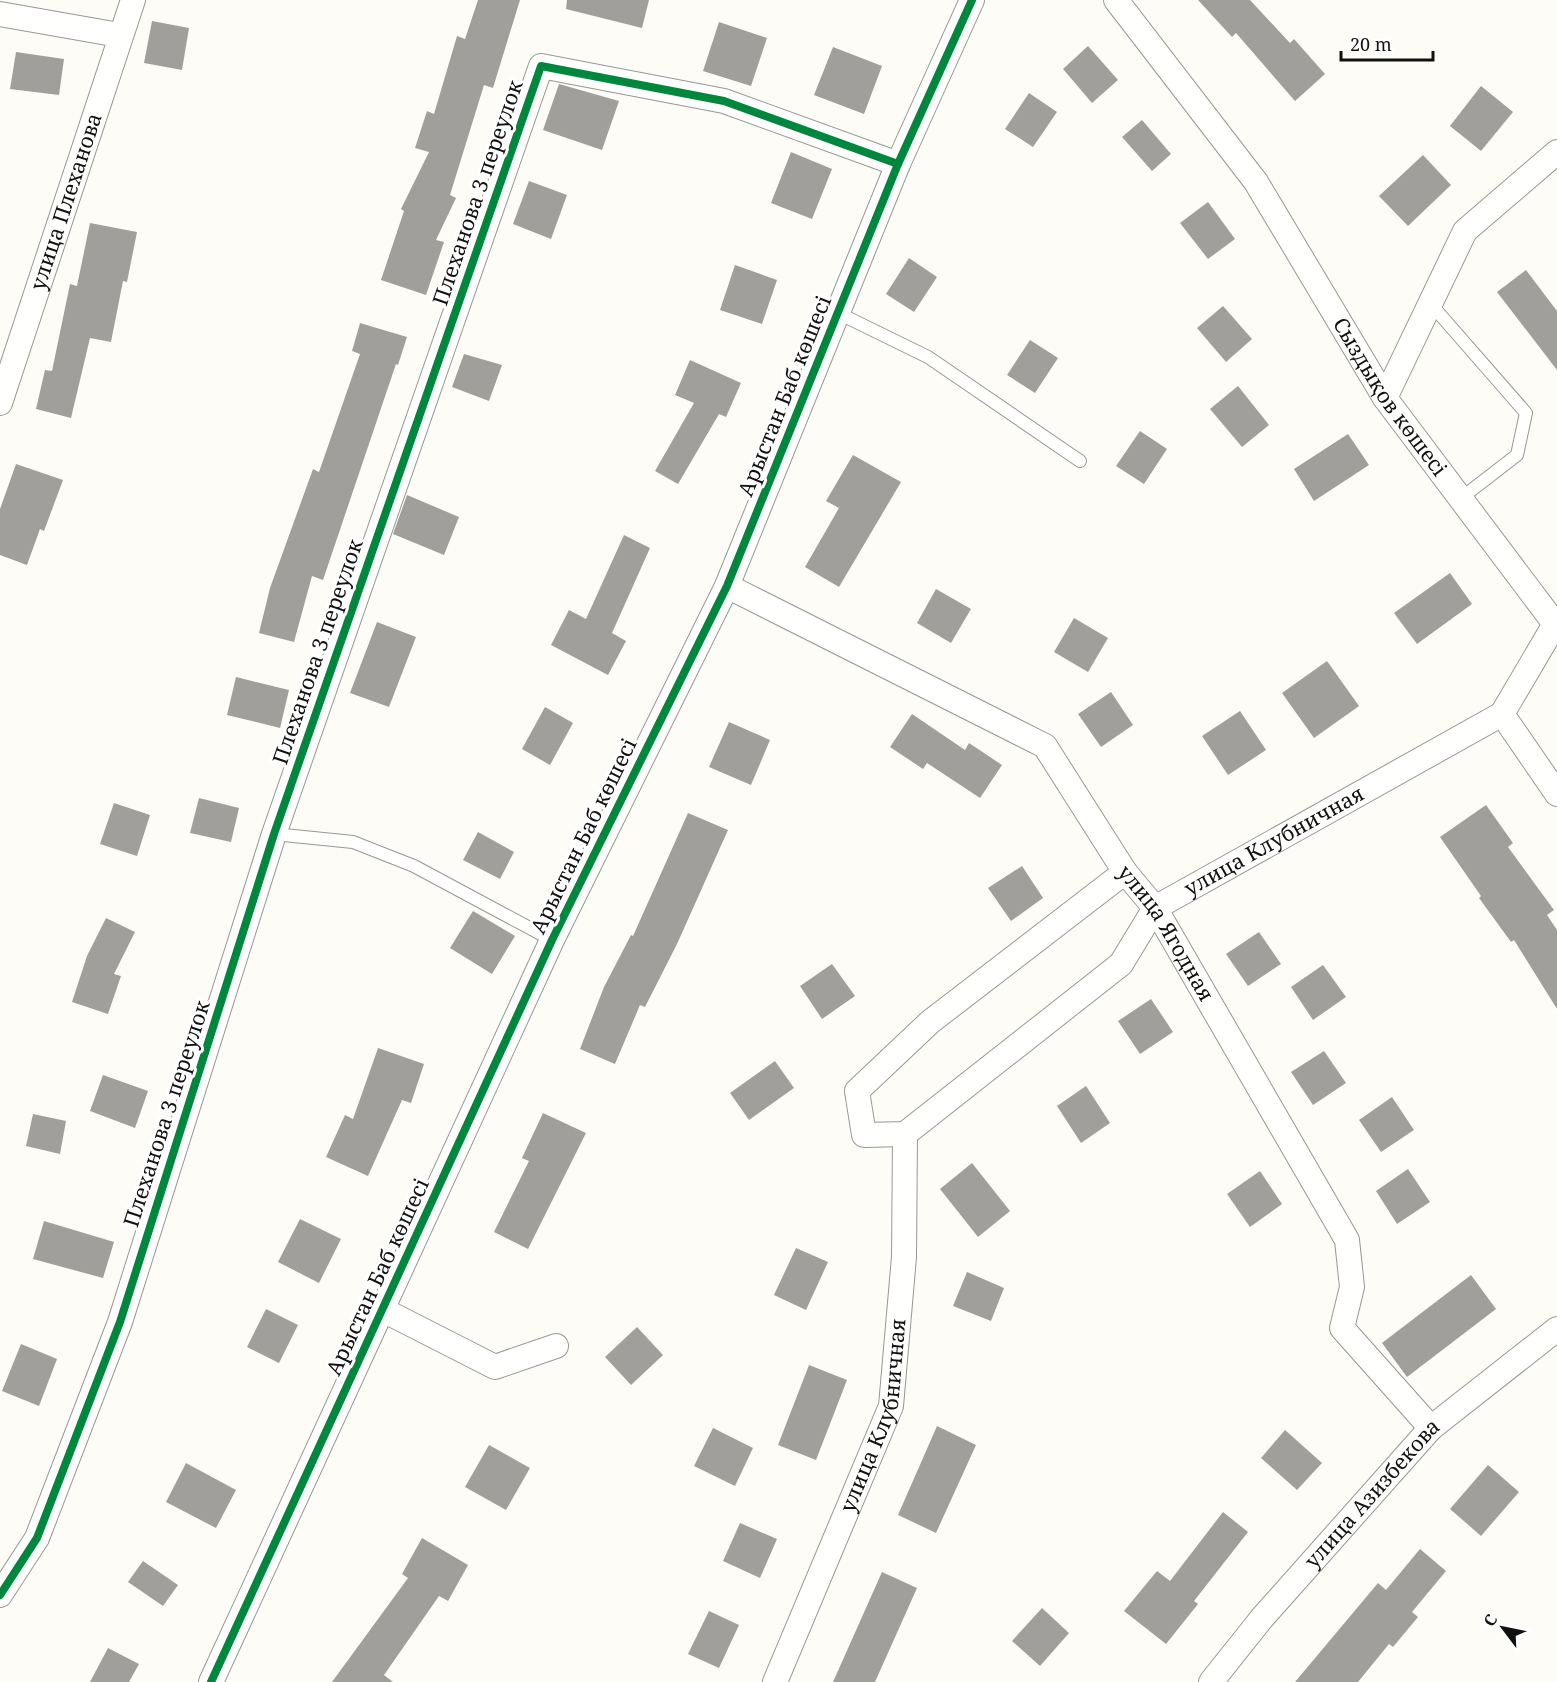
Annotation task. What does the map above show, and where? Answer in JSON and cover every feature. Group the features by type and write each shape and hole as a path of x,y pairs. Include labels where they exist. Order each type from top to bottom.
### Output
{"street":[{"name":"улица Плеханова","path":"0,403 119,35 133,0"},
{"name":"Арыстан Баб көшесі","path":"211,1682 552,940 727,586 898,164 972,0"},
{"name":"Сыздықов көшесі","path":"1116,0 1257,182 1384,398 1555,624 1502,714"},
{"path":"0,14 119,35"},
{"name":"Плеханова 3 переулок","path":"0,1595 37,1538 120,1322 274,834 541,66 724,102 898,164"},
{"path":"1384,398 1465,231 1557,152"},
{"name":"улица Ягодная","path":"727,586 1045,746 1125,872 1155,908 1347,1240 1352,1287 1342,1328 1431,1428"},
{"path":"1502,714 1557,794"},
{"name":"улица Клубничная","path":"775,1682 891,1406 904,1257 905,1134 1121,964 1155,908 1502,714"},
{"path":"905,1134 864,1136 857,1091 930,1022 1125,872"},
{"path":"383,1310 495,1367 556,1346"},
{"name":"улица Азизбекова","path":"1211,1682 1262,1618 1431,1428 1557,1329"}],"lane":[{"path":"1430,303 1526,413 1517,455 1460,499"},
{"path":"838,313 928,357 1080,460"},
{"path":"274,834 353,842 414,866 552,940"}],"building":[{"path":"478,0 520,0 493,88 484,85 450,195 456,198 436,240 444,242 426,295 381,280 404,211 401,209 429,152 415,148 427,111 434,114 457,36 465,39"},
{"path":"567,0 649,0 642,28 566,9"},
{"path":"1198,0 1250,0 1290,43 1294,39 1325,74 1295,101 1236,33 1232,37"},
{"path":"152,21 189,28 182,70 144,63"},
{"path":"719,22 767,38 751,86 703,71"},
{"path":"1088,46 1118,80 1092,103 1063,69"},
{"path":"833,47 882,66 864,114 814,95"},
{"path":"16,52 64,59 59,95 10,89"},
{"path":"559,84 619,101 602,150 543,130"},
{"path":"1481,86 1513,112 1481,151 1450,126"},
{"path":"1029,93 1057,112 1033,147 1005,129"},
{"path":"1142,120 1171,154 1152,171 1122,137"},
{"path":"791,152 832,169 812,219 771,203"},
{"path":"1423,155 1451,185 1408,226 1379,196"},
{"path":"529,181 567,195 551,239 513,224"},
{"path":"1208,202 1235,239 1208,259 1180,223"},
{"path":"90,223 137,232 127,282 123,281 111,342 90,338 71,418 36,409 45,370 52,371 70,284 77,286"},
{"path":"909,258 937,277 914,312 886,294"},
{"path":"735,265 777,280 762,324 720,310"},
{"path":"1526,270 1557,311 1557,370 1497,292"},
{"path":"1223,306 1252,339 1226,362 1197,328"},
{"path":"360,323 407,337 398,365 396,364 323,580 312,576 294,642 259,633 270,588 313,469 319,472 360,354 352,351"},
{"path":"1030,340 1058,358 1035,393 1007,375"},
{"path":"464,354 502,365 489,401 452,387"},
{"path":"690,360 741,383 726,417 719,414 678,484 655,471 694,403 675,395"},
{"path":"1238,386 1269,425 1242,447 1210,409"},
{"path":"1140,431 1167,449 1144,484 1116,466"},
{"path":"1348,434 1369,465 1314,501 1294,469"},
{"path":"853,455 901,482 839,587 805,567 839,508 826,501"},
{"path":"16,464 63,480 44,531 40,529 27,565 0,555 0,509"},
{"path":"407,495 459,517 444,555 393,534"},
{"path":"624,535 650,548 612,633 626,641 608,675 551,645 569,610 586,619"},
{"path":"1450,573 1472,604 1417,644 1394,613"},
{"path":"936,589 971,609 951,643 917,623"},
{"path":"1074,618 1108,638 1088,672 1054,652"},
{"path":"377,622 416,637 389,707 350,693"},
{"path":"1327,661 1359,706 1314,738 1282,693"},
{"path":"236,677 289,690 280,728 227,715"},
{"path":"1111,692 1133,725 1101,747 1078,714"},
{"path":"545,707 573,723 550,765 522,749"},
{"path":"1240,711 1266,750 1228,775 1202,736"},
{"path":"912,714 965,750 969,743 1002,765 980,798 927,763 923,769 890,747"},
{"path":"729,722 770,740 751,785 709,767"},
{"path":"199,798 239,808 231,842 190,833"},
{"path":"114,803 150,815 137,856 100,844"},
{"path":"1486,805 1513,843 1508,847 1554,910 1547,915 1557,930 1557,1009 1514,940 1511,942 1479,898 1481,896 1440,837"},
{"path":"688,813 728,830 677,944 645,1007 640,1005 615,1064 580,1049 604,987 631,935 633,936"},
{"path":"478,832 514,852 500,879 463,860"},
{"path":"1022,866 1043,898 1011,921 988,888"},
{"path":"473,911 515,936 492,974 450,948"},
{"path":"106,918 135,932 114,974 121,976 108,1014 72,1002 87,956"},
{"path":"1259,932 1281,964 1248,986 1226,954"},
{"path":"832,964 855,996 822,1019 800,986"},
{"path":"1323,965 1346,997 1313,1020 1291,987"},
{"path":"1151,999 1173,1032 1140,1054 1118,1021"},
{"path":"378,1048 424,1064 411,1103 402,1100 368,1176 326,1157 345,1115 353,1119"},
{"path":"1324,1051 1346,1083 1313,1105 1291,1072"},
{"path":"775,1061 794,1088 749,1120 730,1093"},
{"path":"103,1075 148,1091 135,1128 90,1111"},
{"path":"1086,1086 1110,1123 1081,1143 1057,1106"},
{"path":"1392,1097 1414,1130 1381,1152 1359,1120"},
{"path":"543,1113 586,1133 528,1249 494,1232 529,1161 522,1158"},
{"path":"33,1114 66,1121 60,1154 26,1146"},
{"path":"972,1163 1010,1211 978,1237 940,1189"},
{"path":"1408,1169 1430,1202 1397,1224 1376,1191"},
{"path":"1260,1171 1282,1204 1250,1227 1227,1194"},
{"path":"300,1219 341,1239 319,1283 278,1262"},
{"path":"44,1221 114,1242 103,1278 33,1259"},
{"path":"796,1248 828,1262 806,1310 774,1295"},
{"path":"967,1272 1004,1288 991,1321 953,1306"},
{"path":"1471,1275 1496,1309 1407,1377 1382,1343"},
{"path":"266,1309 298,1325 279,1363 247,1347"},
{"path":"637,1327 663,1355 631,1385 605,1357"},
{"path":"21,1344 57,1359 39,1406 2,1391"},
{"path":"809,1365 847,1380 816,1460 778,1445"},
{"path":"937,1426 976,1445 936,1533 898,1515"},
{"path":"713,1428 753,1448 735,1486 694,1466"},
{"path":"1285,1430 1322,1463 1297,1490 1261,1458"},
{"path":"489,1445 530,1468 506,1510 465,1487"},
{"path":"186,1463 236,1490 216,1528 166,1502"},
{"path":"1488,1465 1519,1492 1481,1536 1450,1509"},
{"path":"1223,1512 1248,1532 1194,1601 1198,1604 1166,1644 1124,1611 1157,1571 1170,1581"},
{"path":"740,1523 777,1539 760,1578 723,1561"},
{"path":"422,1538 468,1565 448,1601 439,1596 384,1675 393,1682 332,1682 408,1578 402,1574"},
{"path":"1420,1549 1446,1571 1412,1612 1418,1617 1393,1647 1389,1644 1358,1682 1295,1682 1378,1583 1386,1590"},
{"path":"143,1561 178,1585 163,1606 128,1582"},
{"path":"882,1572 917,1588 875,1682 833,1682"},
{"path":"1042,1608 1069,1633 1040,1666 1012,1641"},
{"path":"709,1611 739,1625 719,1668 688,1654"},
{"path":"108,1648 139,1664 129,1682 90,1682"}],"cycle path":[{"path":"211,1682 552,940 727,586 898,164 972,0"},
{"path":"0,1595 37,1538 120,1322 274,834 541,66 724,101 898,164"}]}
